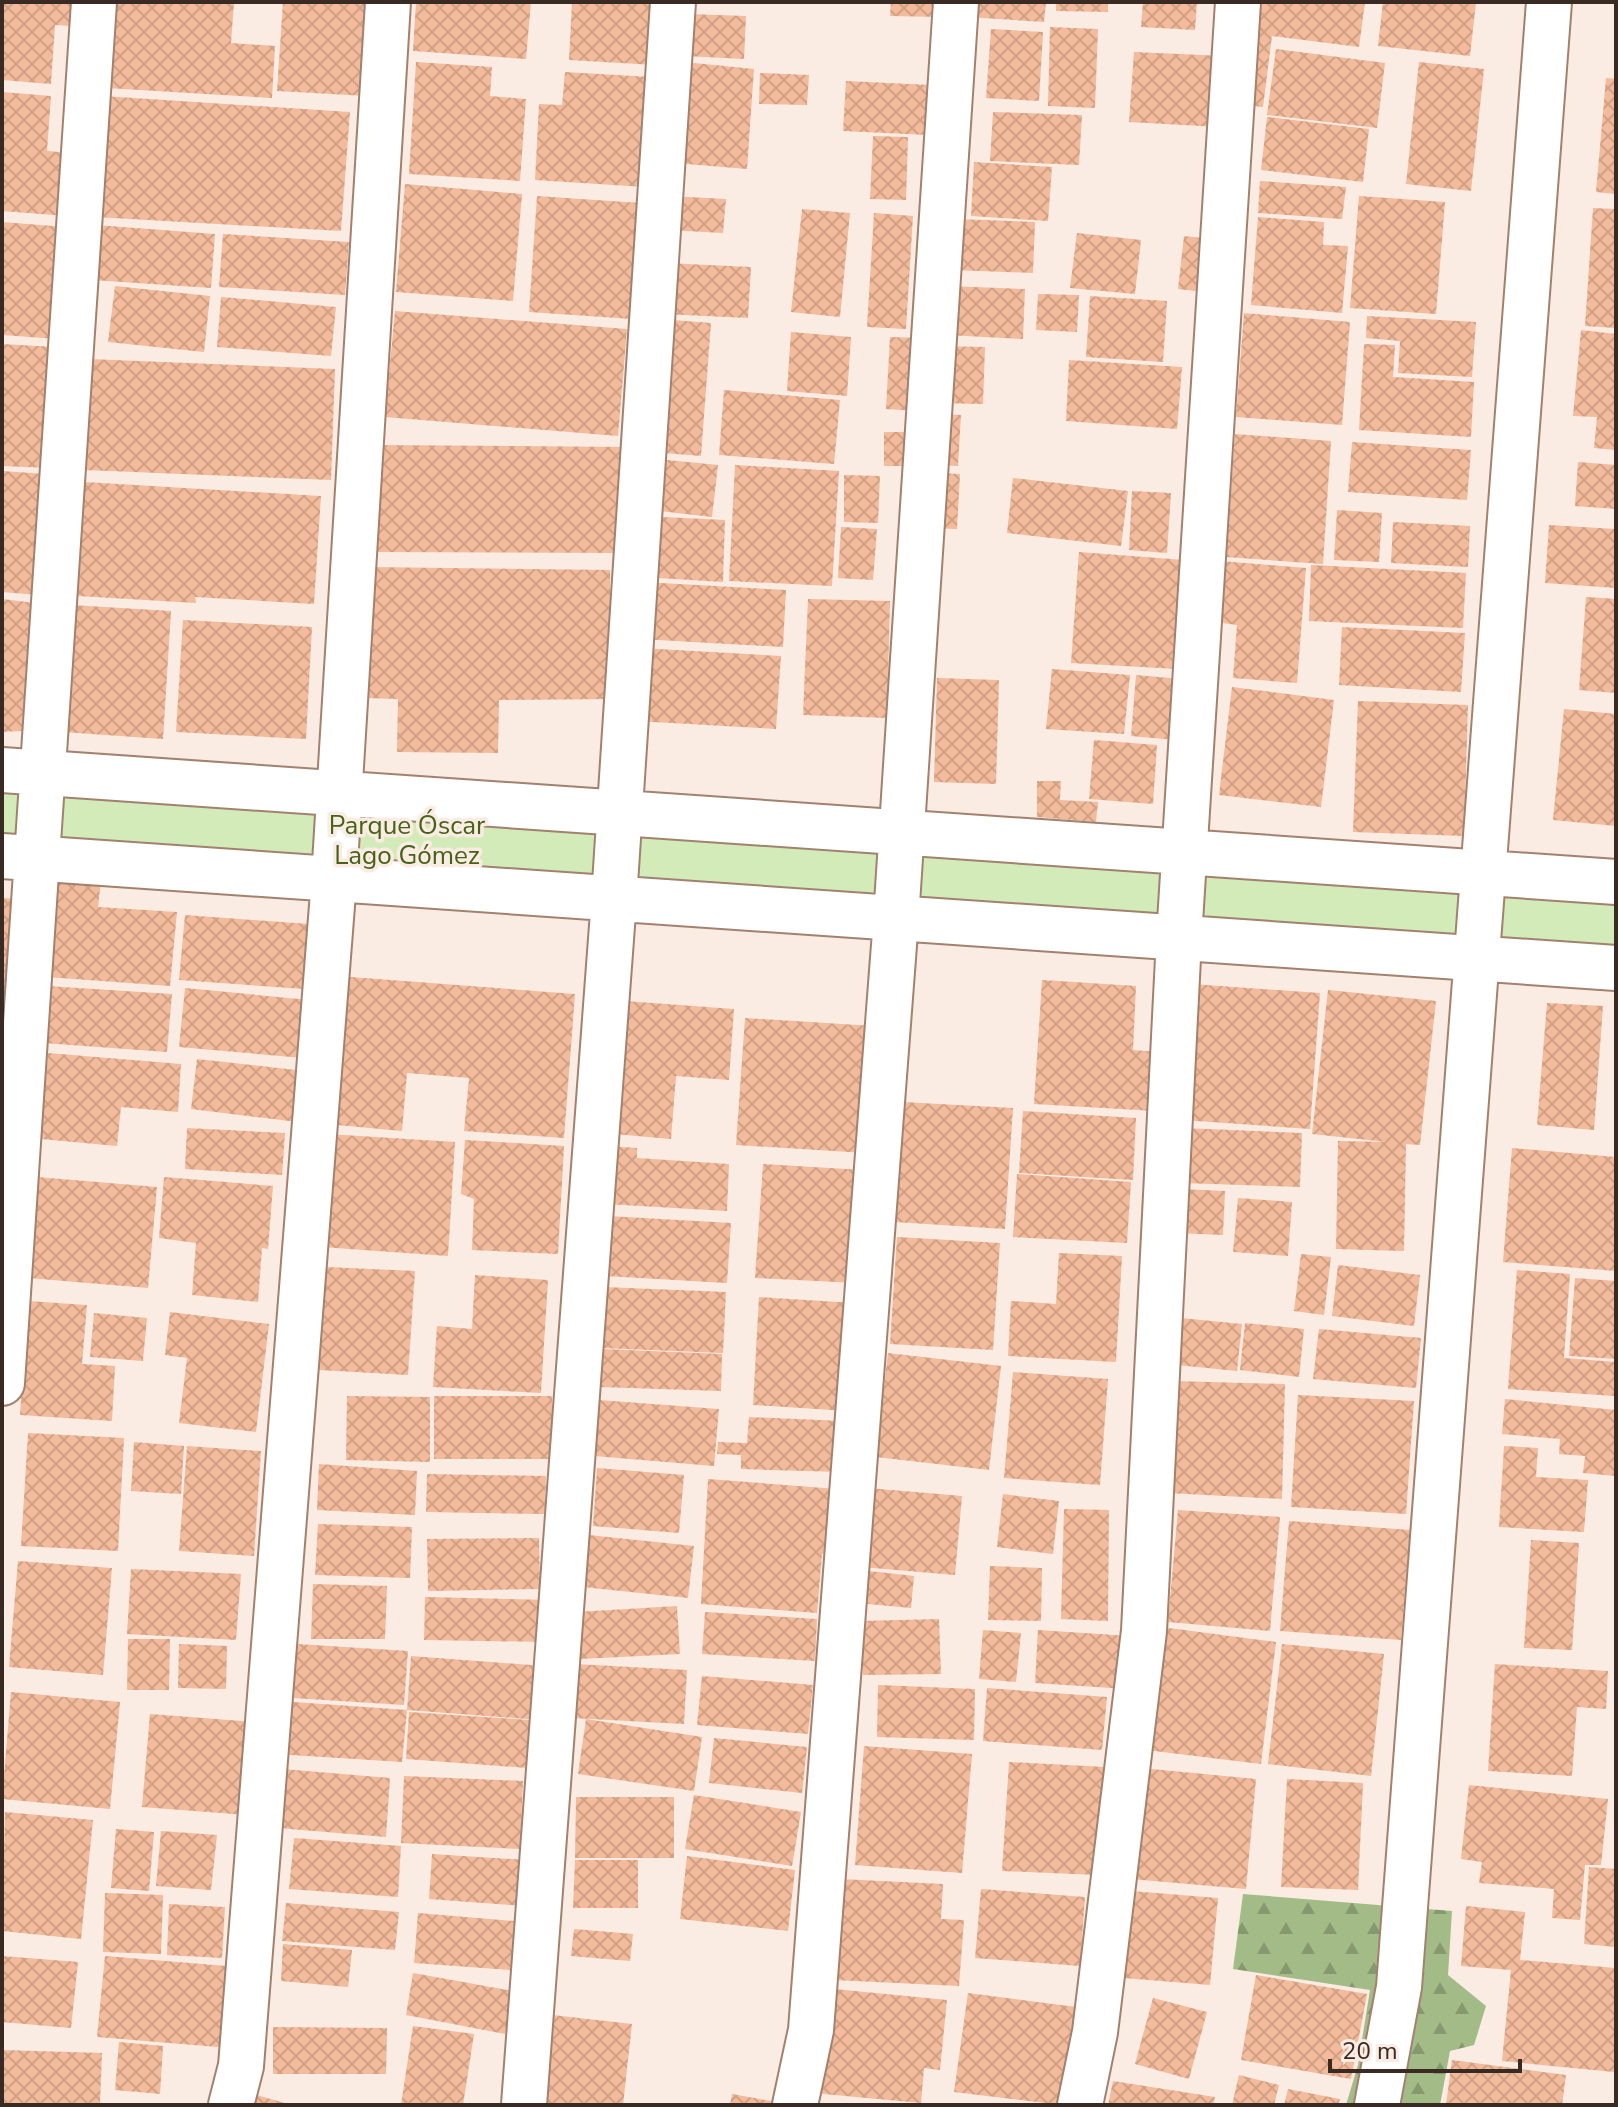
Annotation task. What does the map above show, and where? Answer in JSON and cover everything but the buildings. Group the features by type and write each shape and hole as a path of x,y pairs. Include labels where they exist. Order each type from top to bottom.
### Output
{"street":[{"path":"2,1383 23,771 94,2"},
{"path":"231,2105 241,2066 334,880 388,2"},
{"path":"524,2105 614,899 673,2"},
{"path":"795,2105 811,2030 896,919 956,2"},
{"path":"1080,2105 1095,2032 1144,1631 1179,938 1238,2"},
{"path":"1377,2105 1399,1987 1549,2"},
{"path":"23,771 1616,882"},
{"path":"20,857 1616,968"}],"green space":[{"name":"Parque Óscar Lago Gómez","path":"2,773 1616,887 1616,960 2,848"},
{"path":"1243,1894 1452,1911 1448,1975 1486,2006 1474,2045 1450,2051 1440,2105 1346,2105 1358,2065 1370,1990 1233,1969"}]}
